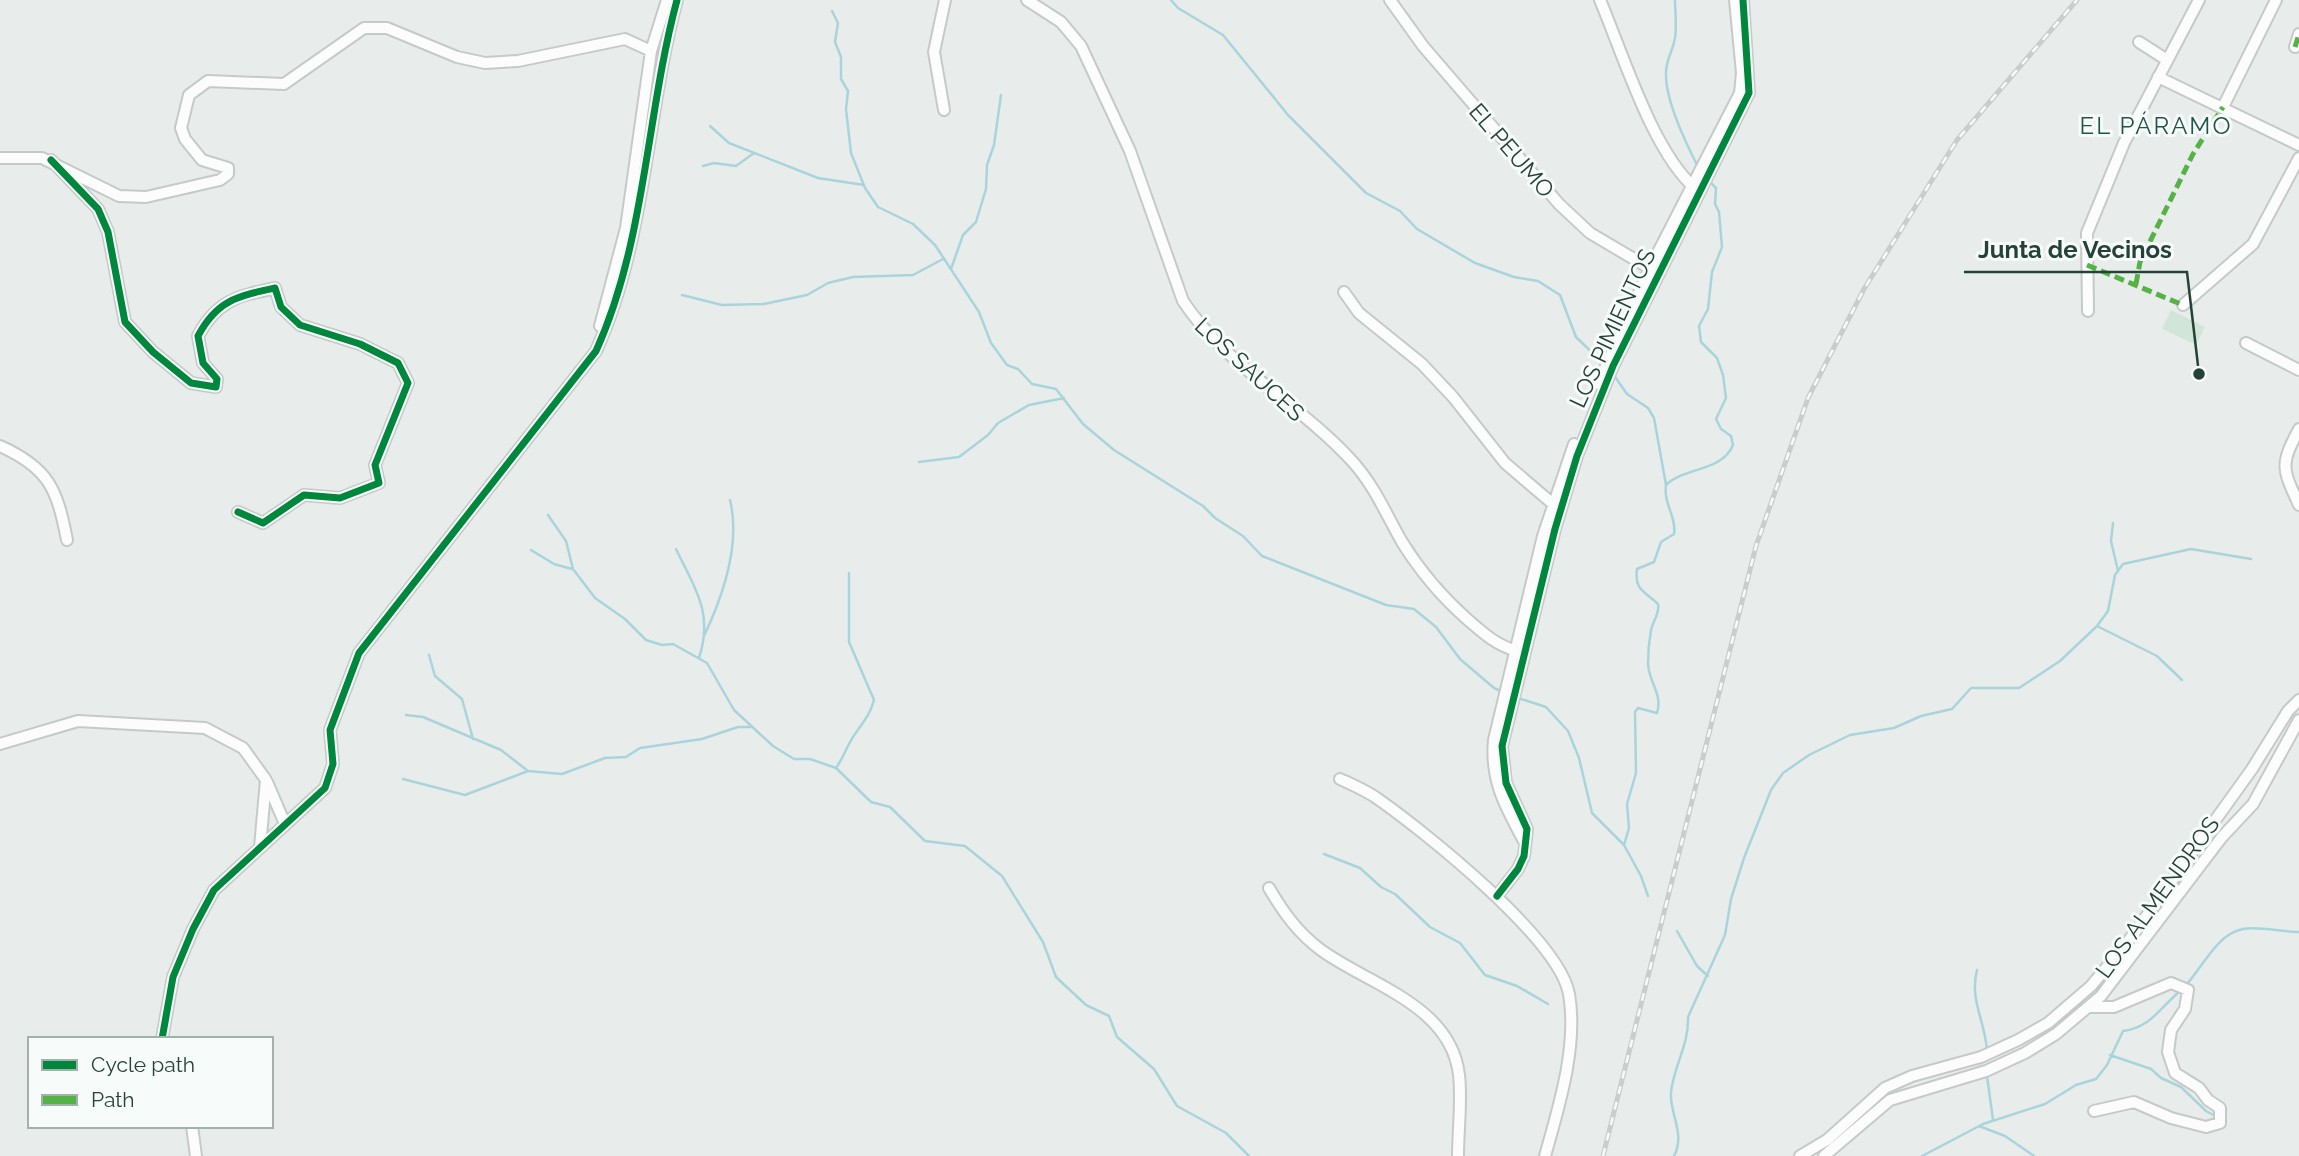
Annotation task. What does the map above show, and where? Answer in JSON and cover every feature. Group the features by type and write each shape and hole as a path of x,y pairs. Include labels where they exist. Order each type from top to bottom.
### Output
{"street":[{"path":"600,326 633,197 651,51 667,0"},
{"path":"162,1037 173,977 193,929 214,890 326,788 333,764 330,730 359,653 596,351 608,326 635,225 663,51 677,0"},
{"path":"944,110 934,52 945,0"},
{"name":"LOS SAUCES","path":"1027,0 1060,22 1081,46 1112,107 1182,301 1192,316 1226,350 1350,460 1378,496 1420,569 1446,601 1493,643 1518,652"},
{"name":"EL PEUMO","path":"1390,0 1423,46 1559,204 1590,233 1654,271"},
{"path":"1600,0 1661,146 1677,171 1696,189"},
{"name":"LOS PIMIENTOS","path":"1696,189 1740,93 1742,74 1735,0"},
{"name":"LOS PIMIENTOS","path":"1518,652 1553,504 1608,358 1749,93 1743,0"},
{"path":"2088,311 2090,282 2085,240 2124,143 2199,0"},
{"path":"2223,107 2276,0"},
{"path":"0,158 37,156 51,160 119,197 146,197 220,180 228,174 229,168 202,160 184,139 181,128 189,96 208,81 284,84 364,28 387,28 457,57 485,64 518,61 625,39 651,51"},
{"path":"2295,47 2299,34"},
{"path":"2139,42 2167,60"},
{"path":"2158,77 2299,145"},
{"path":"2183,305 2253,244 2299,158"},
{"path":"51,160 98,209 108,232 125,322 153,352 191,383 216,387 217,379 203,363 198,336 210,313 239,296 275,288 281,307 300,325 360,344 398,363 408,383 375,465 379,483 340,498 304,495 263,523 238,512"},
{"name":"LOS PIMIENTOS","path":"1497,895 1518,869 1525,843 1500,795 1493,762 1494,740 1577,456 1654,271"},
{"path":"1344,292 1359,313 1422,364 1453,397 1505,463 1553,504"},
{"path":"2246,343 2299,370"},
{"path":"2299,429 2283,458 2288,481 2299,505"},
{"path":"0,446 26,460 53,486 58,495 67,540"},
{"name":"LOS ALMENDROS","path":"1800,1156 1827,1140 1885,1088 1912,1076 1981,1057 2018,1040 2048,1023 2091,986 2127,943 2252,769 2288,710 2299,700"},
{"name":"LOS ALMENDROS","path":"1824,1156 1890,1100 1986,1071 2056,1034 2089,1007 2138,951 2222,837 2253,804 2299,720"},
{"path":"0,744 78,721 205,728 243,748 266,780 285,824"},
{"path":"1340,779 1376,797 1497,895 1553,958 1569,992 1569,1042 1556,1116 1545,1156"},
{"path":"260,847 266,780"},
{"path":"1269,888 1283,913 1320,950 1426,1014 1449,1046 1459,1074 1458,1156"},
{"path":"2089,1007 2113,1007 2171,983 2188,990 2185,1009 2171,1030 2168,1052 2175,1073 2199,1088 2208,1100 2220,1108 2220,1123 2206,1127 2171,1118 2134,1102 2094,1111"},
{"path":"192,1128 196,1156"}],"green space":[{"path":"2171,310 2205,327 2196,345 2162,329"}],"waterway":[{"path":"1171,0 1178,8 1223,35 1288,115 1366,193 1400,211 1417,229 1475,263 1514,277 1538,281 1560,295 1576,337 1604,364"},
{"path":"1675,0 1676,33 1667,65 1667,86 1678,122 1698,167"},
{"path":"832,11 838,23 835,42 841,57 841,79 848,91 846,109 851,153 865,188 878,207 913,224 935,245 979,312 991,343 1007,365 1018,369 1032,384 1056,389 1083,424 1114,450 1203,506 1215,518 1243,536 1262,556 1386,605 1414,609 1436,627 1460,659 1494,688 1503,692"},
{"path":"951,269 963,235 976,222 986,189 987,165 994,145 1001,95"},
{"path":"710,126 729,143 818,178 864,185"},
{"path":"703,166 714,163 736,166 754,153"},
{"path":"1648,896 1641,876 1624,845 1629,828 1627,804 1636,773 1635,712 1638,708 1657,713 1658,706 1648,664 1650,634 1658,604 1639,586 1637,569 1654,562 1661,542 1674,534 1666,485 1683,475 1712,465 1728,454 1733,445 1731,436 1721,429 1716,419 1726,398 1723,375 1717,358 1701,342 1699,326 1708,309 1712,272 1722,247 1719,212 1715,204 1716,188 1708,180"},
{"path":"682,295 722,305 764,304 807,295 828,283 853,277 913,275 943,259"},
{"path":"1613,374 1627,394 1648,408 1654,418 1666,485"},
{"path":"919,462 959,457 988,435 998,423 1029,405 1064,398"},
{"path":"704,636 718,604 732,552 733,517 730,500"},
{"path":"548,515 566,541 573,569 595,598 625,619 646,640 662,645 673,644 707,663 734,710 773,746 794,759 810,759 836,768 871,802 890,807 925,841 965,846 1002,876 1043,942 1056,977 1086,1005 1109,1016 1117,1037 1154,1069 1177,1106 1226,1133 1249,1156"},
{"path":"2113,523 2111,541 2118,571"},
{"path":"676,549 695,588 703,613 703,642 699,658"},
{"path":"1674,1156 1678,1132 1671,1092 1686,1037 1688,1017 1725,935 1731,899 1744,858 1771,790 1783,773 1809,755 1850,735 1894,728 1921,716 1952,709 1971,688 2019,688 2060,661 2097,626 2108,611 2115,575 2123,564 2191,549 2251,559"},
{"path":"531,550 554,564 572,569"},
{"path":"836,768 874,700 849,642 849,573"},
{"path":"2097,626 2157,656 2182,680"},
{"path":"429,655 435,676 462,699 473,739"},
{"path":"1518,698 1546,707 1568,731 1579,758 1592,813 1624,845"},
{"path":"406,715 423,717 501,750 528,771"},
{"path":"403,779 465,795 528,771 562,774 605,758 626,757 640,748 702,739 738,727 751,727"},
{"path":"1324,854 1360,868 1381,887 1395,894 1430,927 1460,943 1485,975 1517,986 1548,1004"},
{"path":"2185,986 2217,945 2233,932 2256,928 2299,932"},
{"path":"1677,931 1697,966 1708,976"},
{"path":"1977,970 1976,1002 1987,1052"},
{"path":"1922,1156 1983,1124 2045,1104 2076,1085 2096,1079 2107,1065 2123,1031 2148,1022 2180,991"},
{"path":"2110,1055 2151,1069 2161,1078 2181,1087 2206,1111 2217,1117"},
{"path":"1987,1076 1993,1120"},
{"path":"1979,1126 2005,1136 2034,1156"}],"railway":[{"path":"1603,1156 1756,546 1808,398 1864,289 1957,140 2077,0"}],"marked path":[{"path":"2295,47 2299,34"},
{"path":"2136,284 2140,262 2193,154 2223,107"},
{"path":"2087,265 2183,305"}],"cycle path":[{"path":"162,1037 173,977 193,929 214,890 325,788 333,764 330,730 359,653 596,351 613,309 625,266 677,0"},
{"path":"1497,896 1518,869 1524,856 1527,829 1506,783 1502,746 1555,529 1577,456 1613,366 1749,93 1743,0"},
{"path":"51,160 98,209 108,232 125,322 153,352 191,383 216,387 217,379 203,363 198,336 213,314 239,297 275,288 281,307 300,325 360,344 398,363 408,383 375,465 379,483 340,498 304,495 263,523 238,512"}],"place":[{"name":"Junta de Vecinos","path":"2199,374"}],"district":[{"name":"EL PÁRAMO","path":"2156,125"}]}
